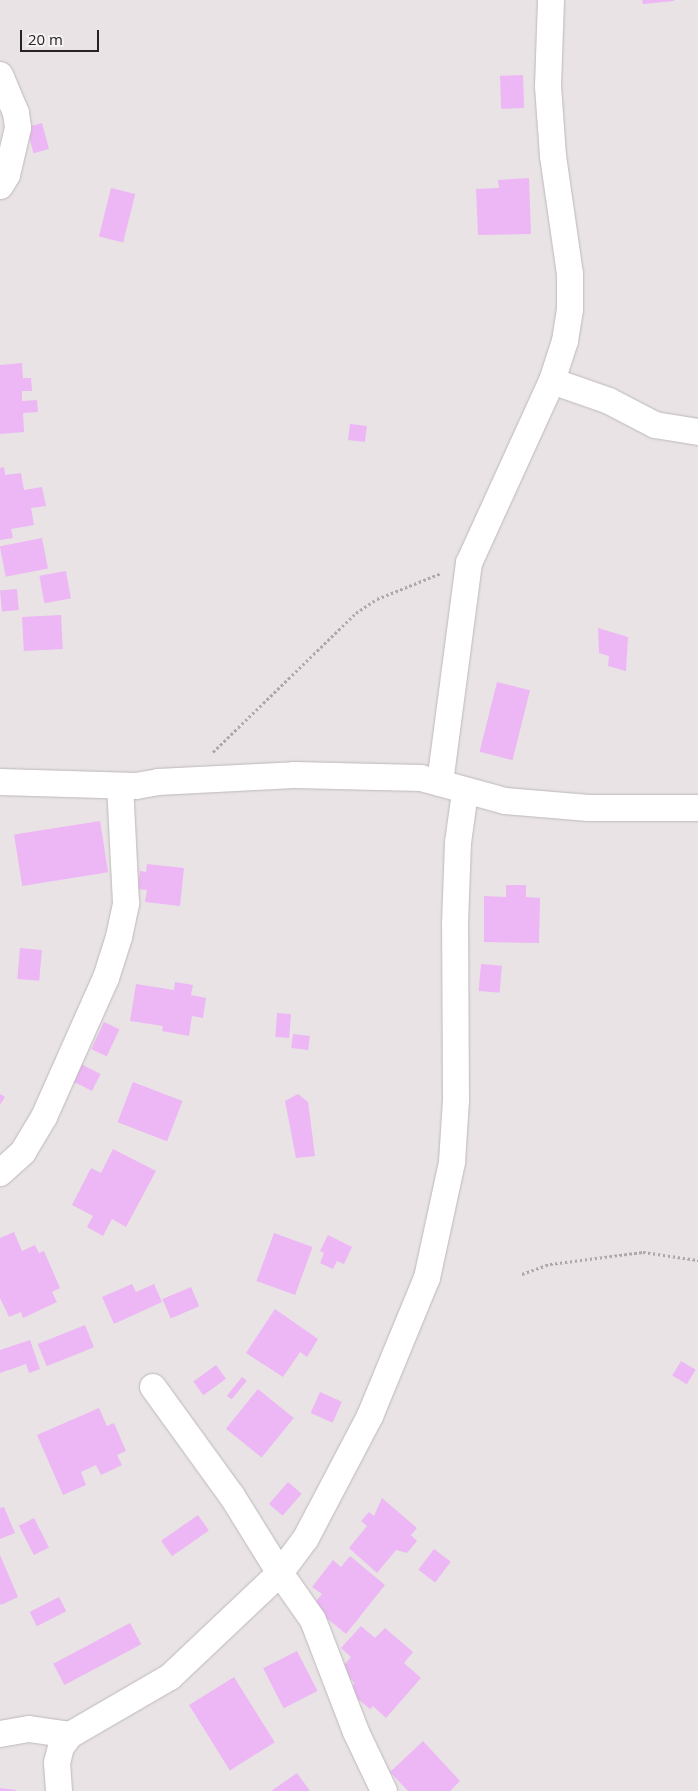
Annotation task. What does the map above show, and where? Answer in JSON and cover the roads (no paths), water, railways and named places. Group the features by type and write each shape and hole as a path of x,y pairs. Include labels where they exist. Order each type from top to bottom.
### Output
{"street":[{"path":"440,783 469,563 552,381 565,342 570,309 570,274 553,156 548,86 551,0"},
{"path":"0,75 16,113 18,128 7,175 0,186"},
{"path":"552,381 609,401 655,425 698,432"},
{"path":"0,782 120,786 294,775 420,778 465,792 504,801 589,808 698,808"},
{"path":"0,1173 23,1152 44,1117 106,978 119,936 126,903 120,786"},
{"path":"59,1791 57,1763 61,1747 70,1735 170,1677 280,1573 306,1538 336,1485 370,1416 427,1278 452,1162 456,1100 455,924 458,843 465,792"},
{"path":"153,1387 232,1496 280,1573 313,1620 356,1732 384,1791"},
{"path":"0,1734 29,1729 70,1735"}]}
